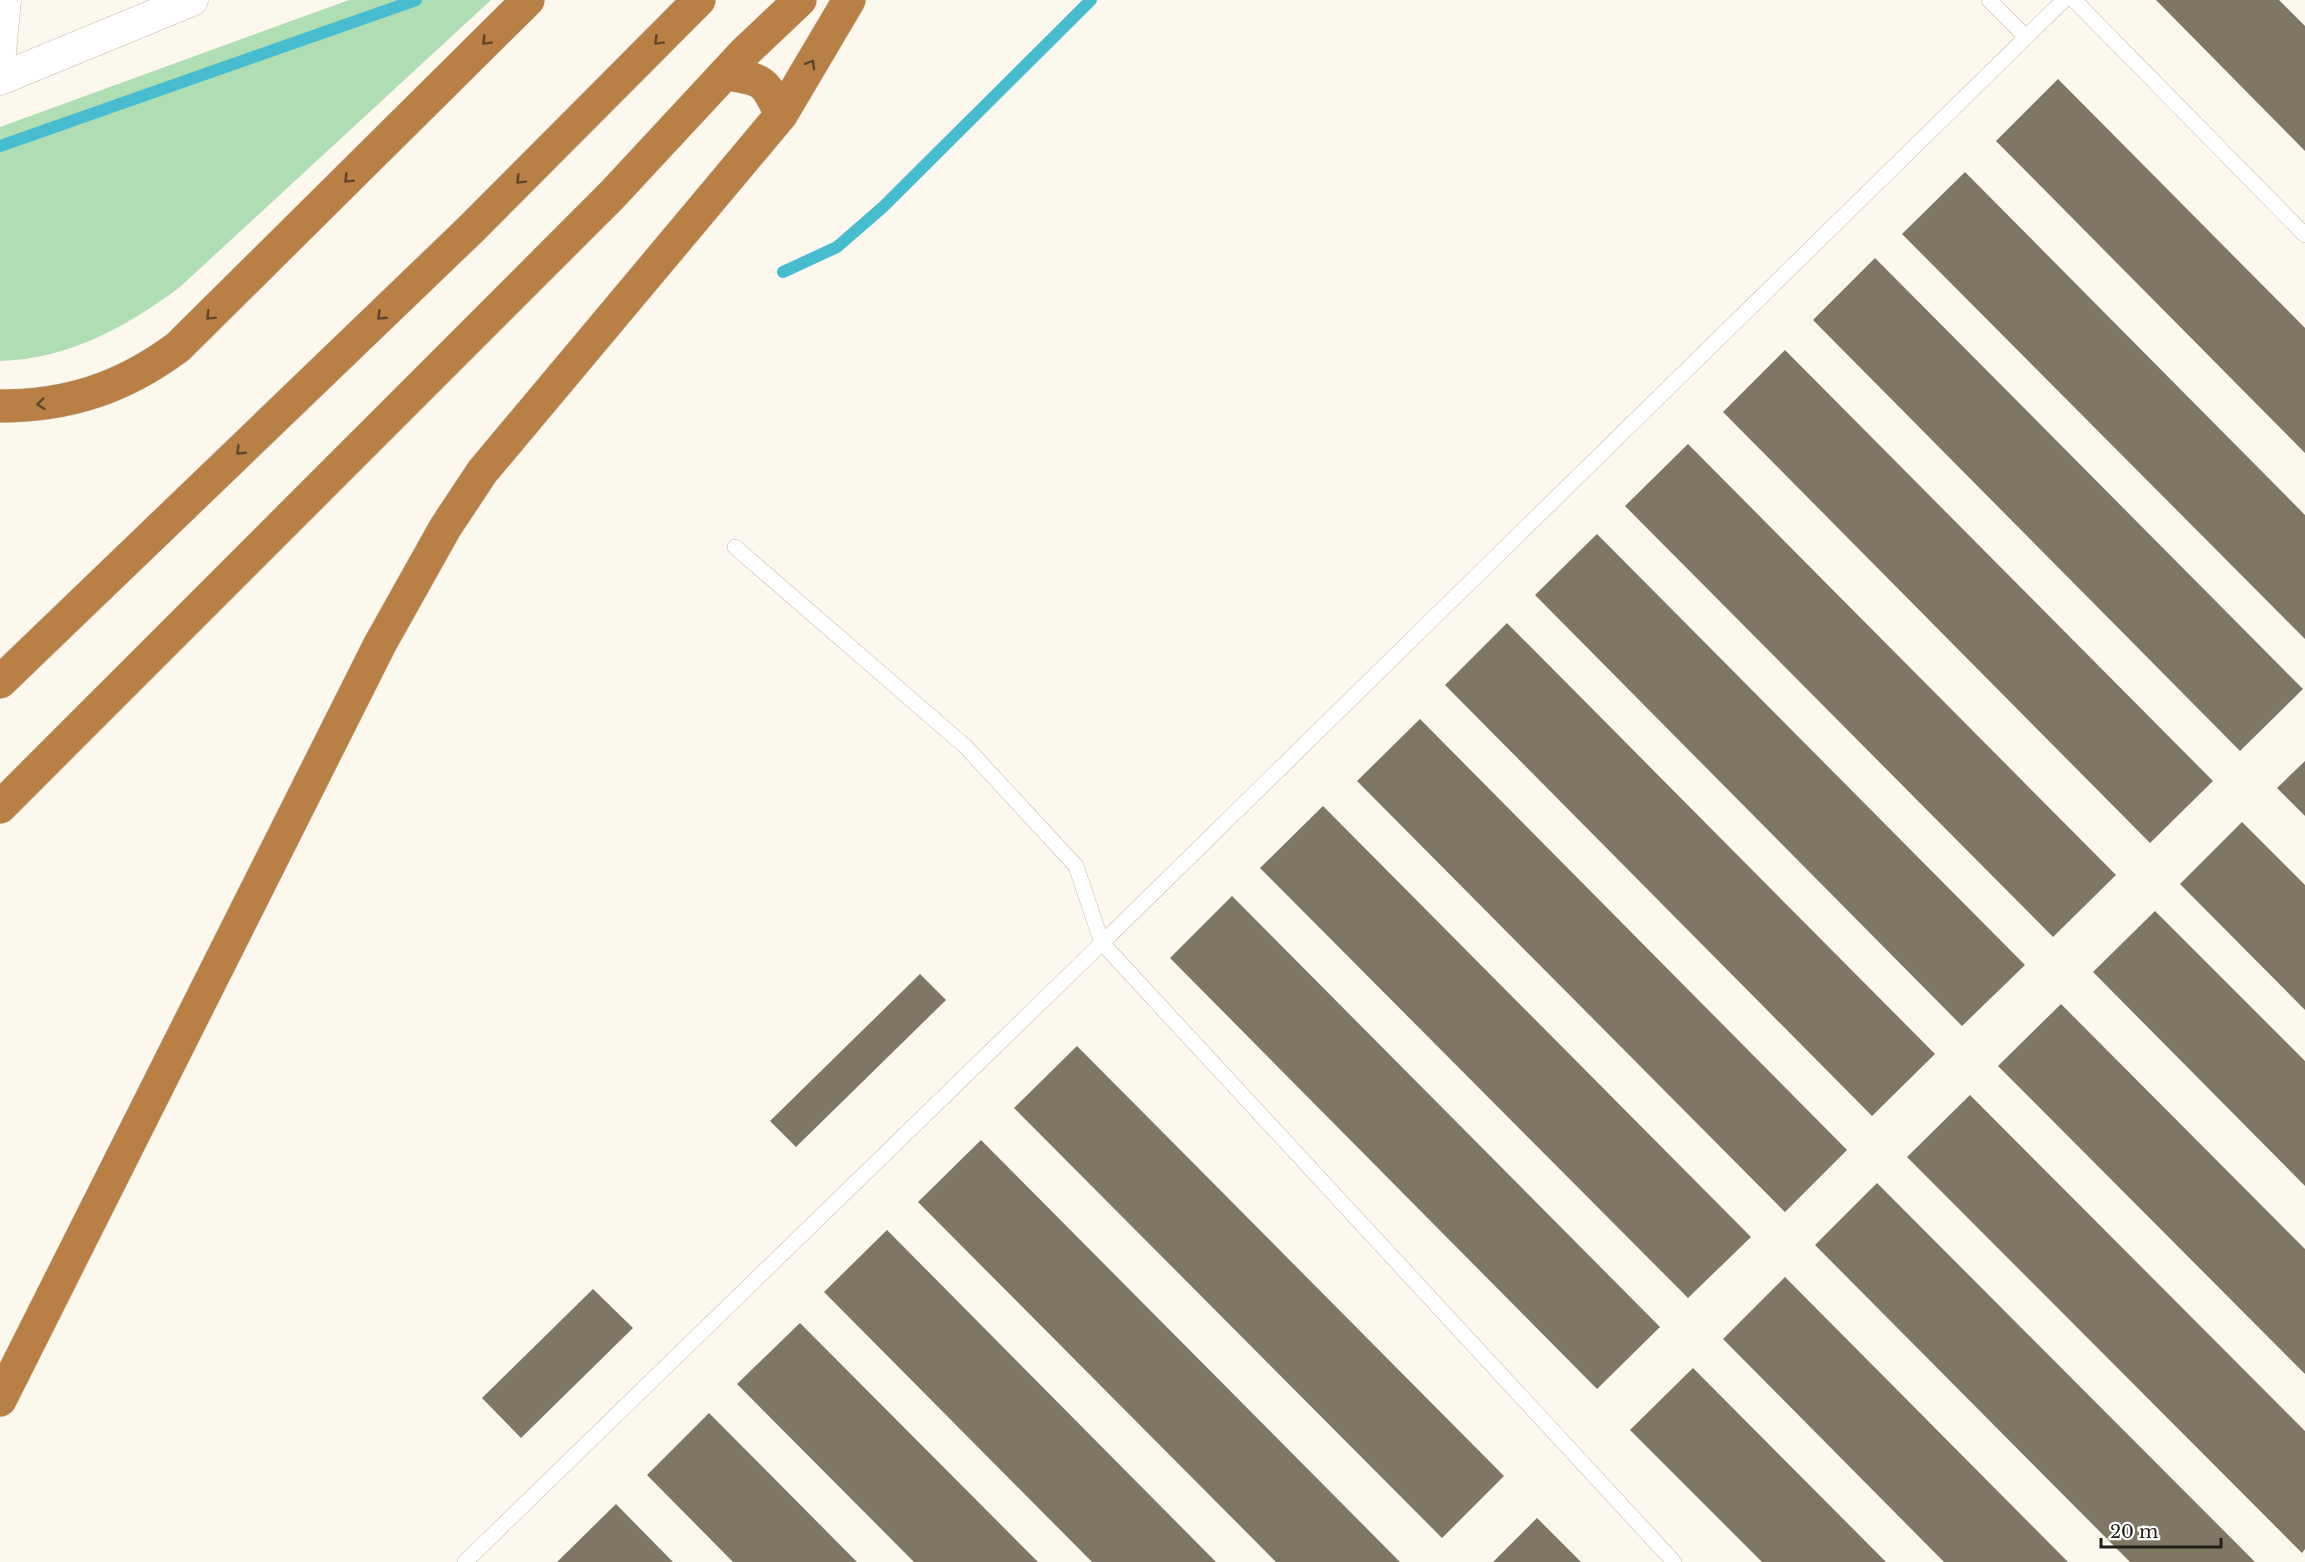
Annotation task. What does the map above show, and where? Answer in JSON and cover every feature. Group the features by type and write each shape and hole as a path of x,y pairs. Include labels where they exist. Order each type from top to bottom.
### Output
{"highway":[{"path":"0,406 53,402 86,396 150,368 178,347 528,0"},
{"path":"0,682 471,229 699,0"},
{"path":"734,64 765,0"},
{"path":"0,807 612,195 734,64 800,0"},
{"path":"0,1400 380,644 445,528 482,472 781,115 849,0"},
{"path":"734,64 752,78 762,82 771,93 781,115"}],"street":[{"path":"0,52 5,0"},
{"path":"0,79 192,0"}],"lane":[{"path":"1989,0 2026,37"},
{"path":"465,1562 1102,943 2064,0"},
{"path":"2074,0 2305,235"},
{"path":"735,547 966,747 1076,866 1102,943 1674,1562"}],"green space":[{"path":"349,0 491,0 180,287 160,302 118,327 73,347 25,359 0,361 0,127"}],"building":[{"path":"2156,0 2279,0 2305,26 2305,151"},
{"path":"2058,79 2305,328 2305,453 1996,141"},
{"path":"1965,172 2305,515 2305,639 1902,234"},
{"path":"1875,258 2303,689 2240,751 1813,320"},
{"path":"1785,350 2213,781 2150,843 1723,412"},
{"path":"1688,444 2116,875 2053,937 1625,506"},
{"path":"1597,534 2025,965 1962,1026 1535,595"},
{"path":"1507,623 1935,1054 1872,1116 1445,685"},
{"path":"1420,719 1847,1150 1785,1212 1357,781"},
{"path":"2305,761 2305,816 2277,788"},
{"path":"1323,806 1751,1237 1688,1298 1260,868"},
{"path":"2242,822 2305,885 2305,1010 2180,884"},
{"path":"1232,896 1660,1327 1597,1389 1170,958"},
{"path":"2155,911 2305,1061 2305,1186 2093,972"},
{"path":"920,974 946,1000 796,1147 770,1121"},
{"path":"2061,1004 2305,1249 2305,1374 1998,1066"},
{"path":"1077,1046 1504,1476 1442,1538 1014,1108"},
{"path":"1970,1095 2305,1431 2305,1549 2302,1553 1907,1157"},
{"path":"981,1140 1400,1562 1276,1562 918,1202"},
{"path":"1877,1183 2255,1562 2130,1562 1815,1245"},
{"path":"887,1230 1216,1562 1092,1562 824,1292"},
{"path":"1785,1277 2068,1562 1944,1562 1723,1339"},
{"path":"593,1289 633,1328 521,1438 482,1398"},
{"path":"800,1323 1038,1562 914,1562 737,1384"},
{"path":"1693,1368 1886,1562 1762,1562 1630,1430"},
{"path":"709,1413 857,1562 733,1562 647,1475"},
{"path":"616,1504 673,1562 557,1562"},
{"path":"1537,1518 1581,1562 1493,1562"}],"waterway":[{"path":"0,146 416,0"},
{"path":"783,272 837,247 883,207 1091,0"}]}
